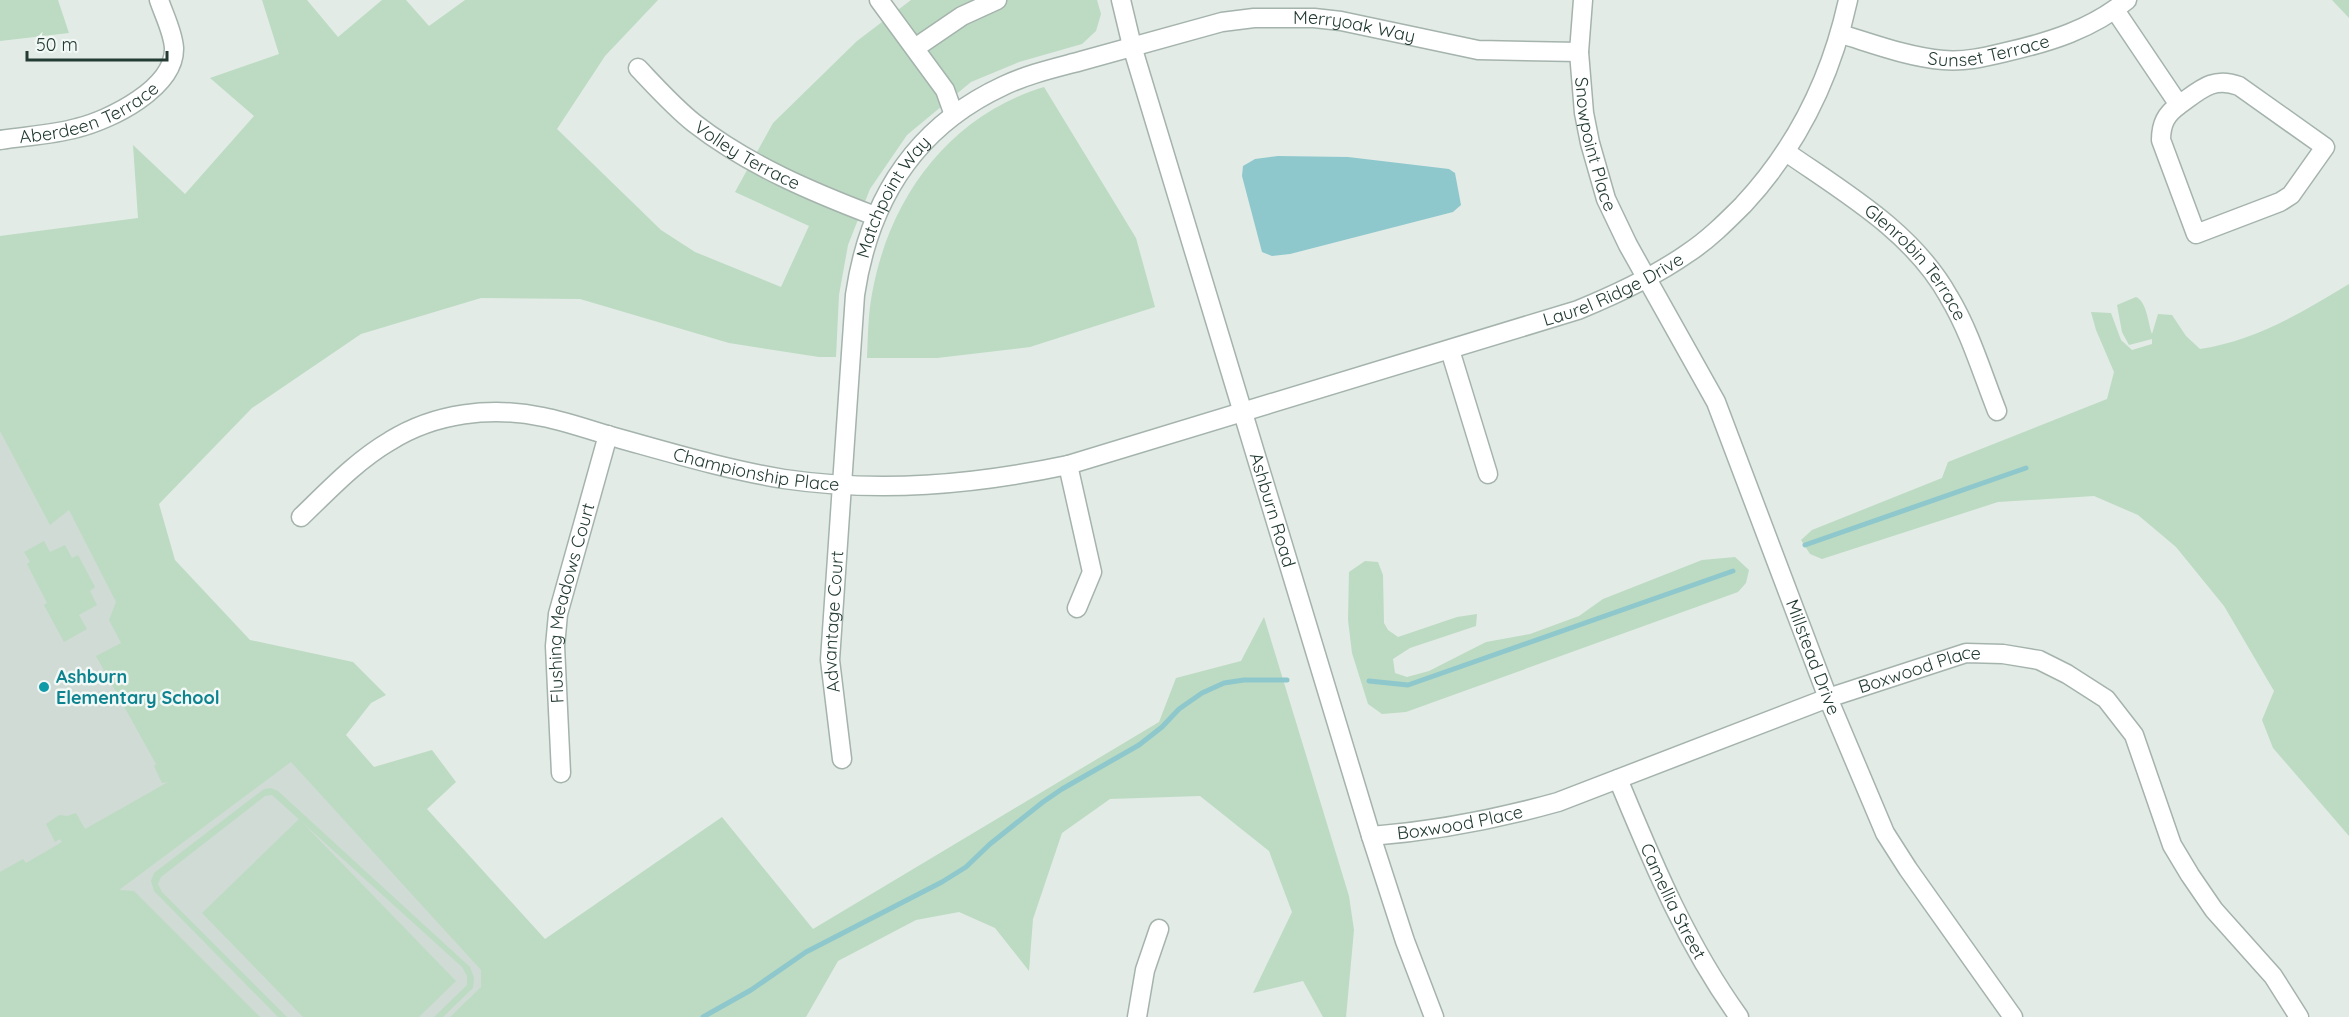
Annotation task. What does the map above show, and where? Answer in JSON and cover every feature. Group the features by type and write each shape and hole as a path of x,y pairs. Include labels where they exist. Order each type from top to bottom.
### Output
{"street":[{"name":"Aberdeen Terrace","path":"0,140 78,128 119,111 150,92 161,81 172,60 174,49 159,0"},
{"path":"879,0 945,90 954,115"},
{"path":"915,48 962,16 997,0"},
{"name":"Ashburn Road","path":"1121,0 1132,46 1371,836 1405,941 1434,1017"},
{"name":"Snowpoint Place","path":"1583,0 1580,52 1584,114 1598,172 1617,224 1647,278"},
{"name":"Laurel Ridge Drive","path":"1243,413 1578,310 1647,278 1690,252 1726,222 1760,187 1786,152 1821,90 1841,34 1848,0"},
{"path":"2121,5 2179,105"},
{"name":"Sunset Terrace","path":"1841,34 1921,57 1974,60 2048,43 2089,26 2121,5"},
{"name":"Merryoak Way","path":"1132,46 1222,22 1287,16 1341,21 1478,50 1580,52"},
{"name":"Matchpoint Way","path":"842,485 855,295 860,264 875,216 892,184 916,152 954,115 981,98 1026,77 1132,46"},
{"name":"Volley Terrace","path":"638,68 693,122 730,149 770,172 875,216"},
{"path":"2228,81 2239,86 2325,147 2291,195 2196,234 2161,140 2161,129 2166,116 2179,105 2205,87 2216,82 2228,81"},
{"name":"Glenrobin Terrace","path":"1786,152 1856,200 1887,225 1933,272 1949,295 1961,320 1996,411"},
{"name":"Millstead Drive","path":"1647,278 1716,402 1828,698 1885,833 2013,1017"},
{"path":"1450,350 1488,474"},
{"name":"Championship Place","path":"301,518 352,468 390,440 419,426 450,417 481,412 513,412 544,417 738,470 784,479 842,485 911,487 1021,475 1068,465 1243,413"},
{"name":"Flushing Meadows Court","path":"561,773 555,646 558,614 608,435"},
{"path":"1068,465 1092,572 1077,608"},
{"name":"Advantage Court","path":"842,485 830,660 842,759"},
{"name":"Boxwood Place","path":"1371,836 1412,833 1512,815 1558,802 1828,698 1966,653 2003,654 2038,660 2067,674 2106,699 2134,735 2172,844 2190,875 2214,910 2273,976 2289,997 2299,1017"},
{"name":"Camellia Street","path":"1618,778 1664,890 1691,941 1739,1017"},
{"path":"1137,1017 1145,970 1159,929"}],"shaded area":[{"name":"Ashburn Elementary School","path":"0,317 116,518 597,1017 0,1017"}],"green space":[{"path":"0,0 58,0 69,33 0,41"},
{"path":"262,0 307,0 338,37 382,0 406,0 429,26 465,0 658,0 605,56 557,129 661,230 695,252 781,287 809,226 735,192 773,123 857,41 911,0 1097,0 1101,14 1096,31 1082,44 1019,62 971,82 907,135 870,189 848,245 839,295 836,357 819,357 729,343 580,299 481,298 361,334 252,408 159,504 175,560 250,640 353,662 386,695 371,703 346,735 374,767 432,750 456,782 427,809 545,939 722,817 813,929 1159,722 1176,678 1241,661 1264,617 1349,896 1354,930 1346,1017 1323,1017 1303,981 1253,993 1292,912 1269,851 1200,796 1110,799 1062,833 1033,919 1029,971 995,928 959,912 916,920 838,961 806,1017 450,1017 481,987 481,970 291,762 119,890 134,891 260,1017 0,1017 0,872 23,859 26,863 62,842 60,839 55,842 46,824 59,815 67,816 76,813 85,829 168,782 162,783 154,766 156,764 96,656 121,643 109,620 116,602 69,510 50,525 0,431 0,236 138,218 133,145 185,194 254,116 210,78 279,54"},
{"path":"2332,0 2349,0 2349,18"},
{"path":"1044,87 1136,238 1155,307 1030,347 937,358 867,358 871,302 880,259 893,225 909,194 929,165 952,140 979,118 1010,100"},
{"path":"2349,284 2349,836 2273,748 2262,720 2274,691 2224,606 2176,547 2138,515 2094,496 1998,502 1822,559 1810,554 1801,540 1812,530 1942,478 1948,462 2107,399 2114,372 2091,312 2111,313 2121,340 2132,350 2152,344 2152,339 2129,345 2122,332 2117,305 2136,297 2143,303 2152,334 2158,314 2172,315 2186,336 2200,349 2240,339 2278,324"},
{"path":"44,541 50,552 65,545 72,558 78,555 95,587 90,591 97,605 79,615 87,629 64,642 44,605 47,603 27,564 30,562 24,552"},
{"path":"1735,557 1749,570 1746,583 1738,592 1406,712 1382,714 1368,704 1352,653 1348,620 1349,572 1365,561 1378,562 1383,575 1384,623 1388,630 1398,637 1457,617 1477,614 1476,626 1410,648 1393,659 1395,673 1407,677 1429,671 1486,642 1530,634 1579,616 1603,599 1702,560"},
{"path":"271,788 278,791 470,967 474,978 473,988 443,1017 434,1017 467,985 467,976 462,967 272,795 265,796 161,877 158,884 162,892 287,1017 278,1017 154,891 151,881 154,873 264,789"},
{"path":"299,819 456,981 419,1017 303,1017 202,913"}],"water":[{"path":"1278,156 1348,157 1449,169 1455,173 1461,205 1453,212 1290,254 1272,256 1262,252 1242,176 1243,166 1255,159"}],"waterway":[{"path":"1805,545 2026,468"},
{"path":"1369,681 1408,685 1733,571"},
{"path":"703,1017 751,990 806,952 942,882 966,867 990,844 1043,802 1139,745 1162,727 1179,709 1202,693 1224,683 1244,680 1287,680"}],"place":[{"name":"Ashburn Elementary School","path":"44,687"}]}
